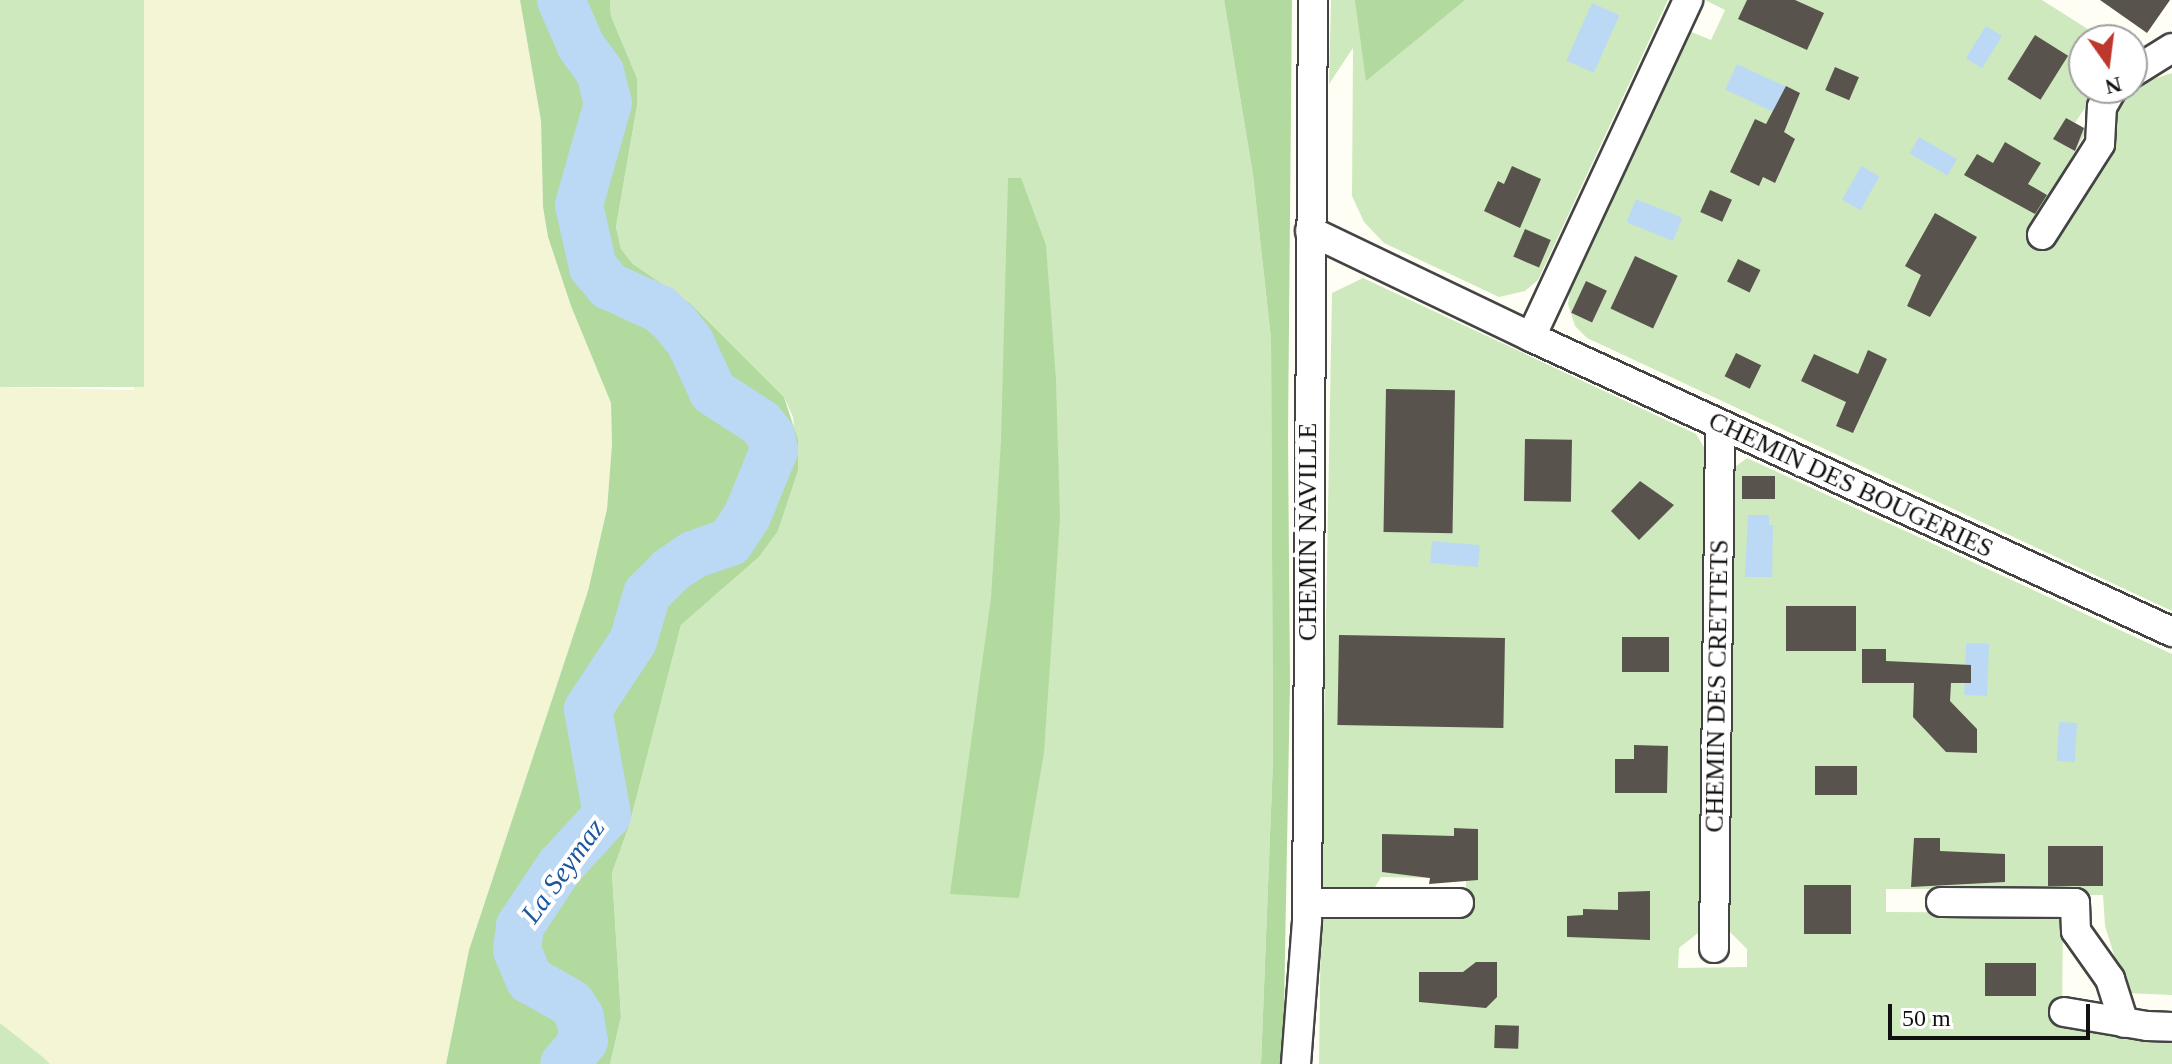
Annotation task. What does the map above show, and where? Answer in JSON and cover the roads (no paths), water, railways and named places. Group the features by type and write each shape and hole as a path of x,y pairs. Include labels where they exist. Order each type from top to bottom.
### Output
{"street":[{"name":"CHEMIN NAVILLE","path":"1296,1064 1307,903 1313,0"},
{"path":"1531,337 1688,0"},
{"path":"2148,63 2172,48"},
{"path":"2042,235 2100,144 2104,104"},
{"name":"CHEMIN DES BOUGERIES","path":"1310,231 1720,425 2172,632"},
{"name":"CHEMIN DES CRETTETS","path":"1714,948 1720,425"},
{"path":"1941,902 2075,903 2076,931 2110,979 2124,1023"},
{"path":"1307,903 1459,903"},
{"path":"2064,1012 2124,1023 2172,1027"}],"water":[{"path":"1592,3 1619,15 1594,73 1566,61"},
{"path":"1986,26 2002,36 1982,68 1966,58"},
{"path":"1737,64 1786,87 1774,112 1725,89"},
{"path":"1919,137 1957,159 1948,175 1910,153"},
{"path":"1861,166 1879,176 1860,210 1842,200"},
{"path":"1636,199 1682,218 1673,241 1627,222"},
{"path":"1748,515 1769,515 1769,525 1773,525 1772,577 1745,577"},
{"path":"1432,541 1480,545 1478,567 1430,563"},
{"path":"1966,643 1989,644 1987,696 1964,695"},
{"path":"2059,722 2077,723 2075,762 2057,761"}],"waterway":[{"name":"La Seymaz","path":"561,0 581,46 600,72 608,103 579,205 593,267 609,286 660,309 676,324 690,342 713,392 761,423 771,436 774,450 747,516 730,542 693,555 671,570 647,594 633,641 588,709 607,815 560,866 520,926 517,950 530,980 571,1003 580,1017 584,1041 564,1064"}]}
